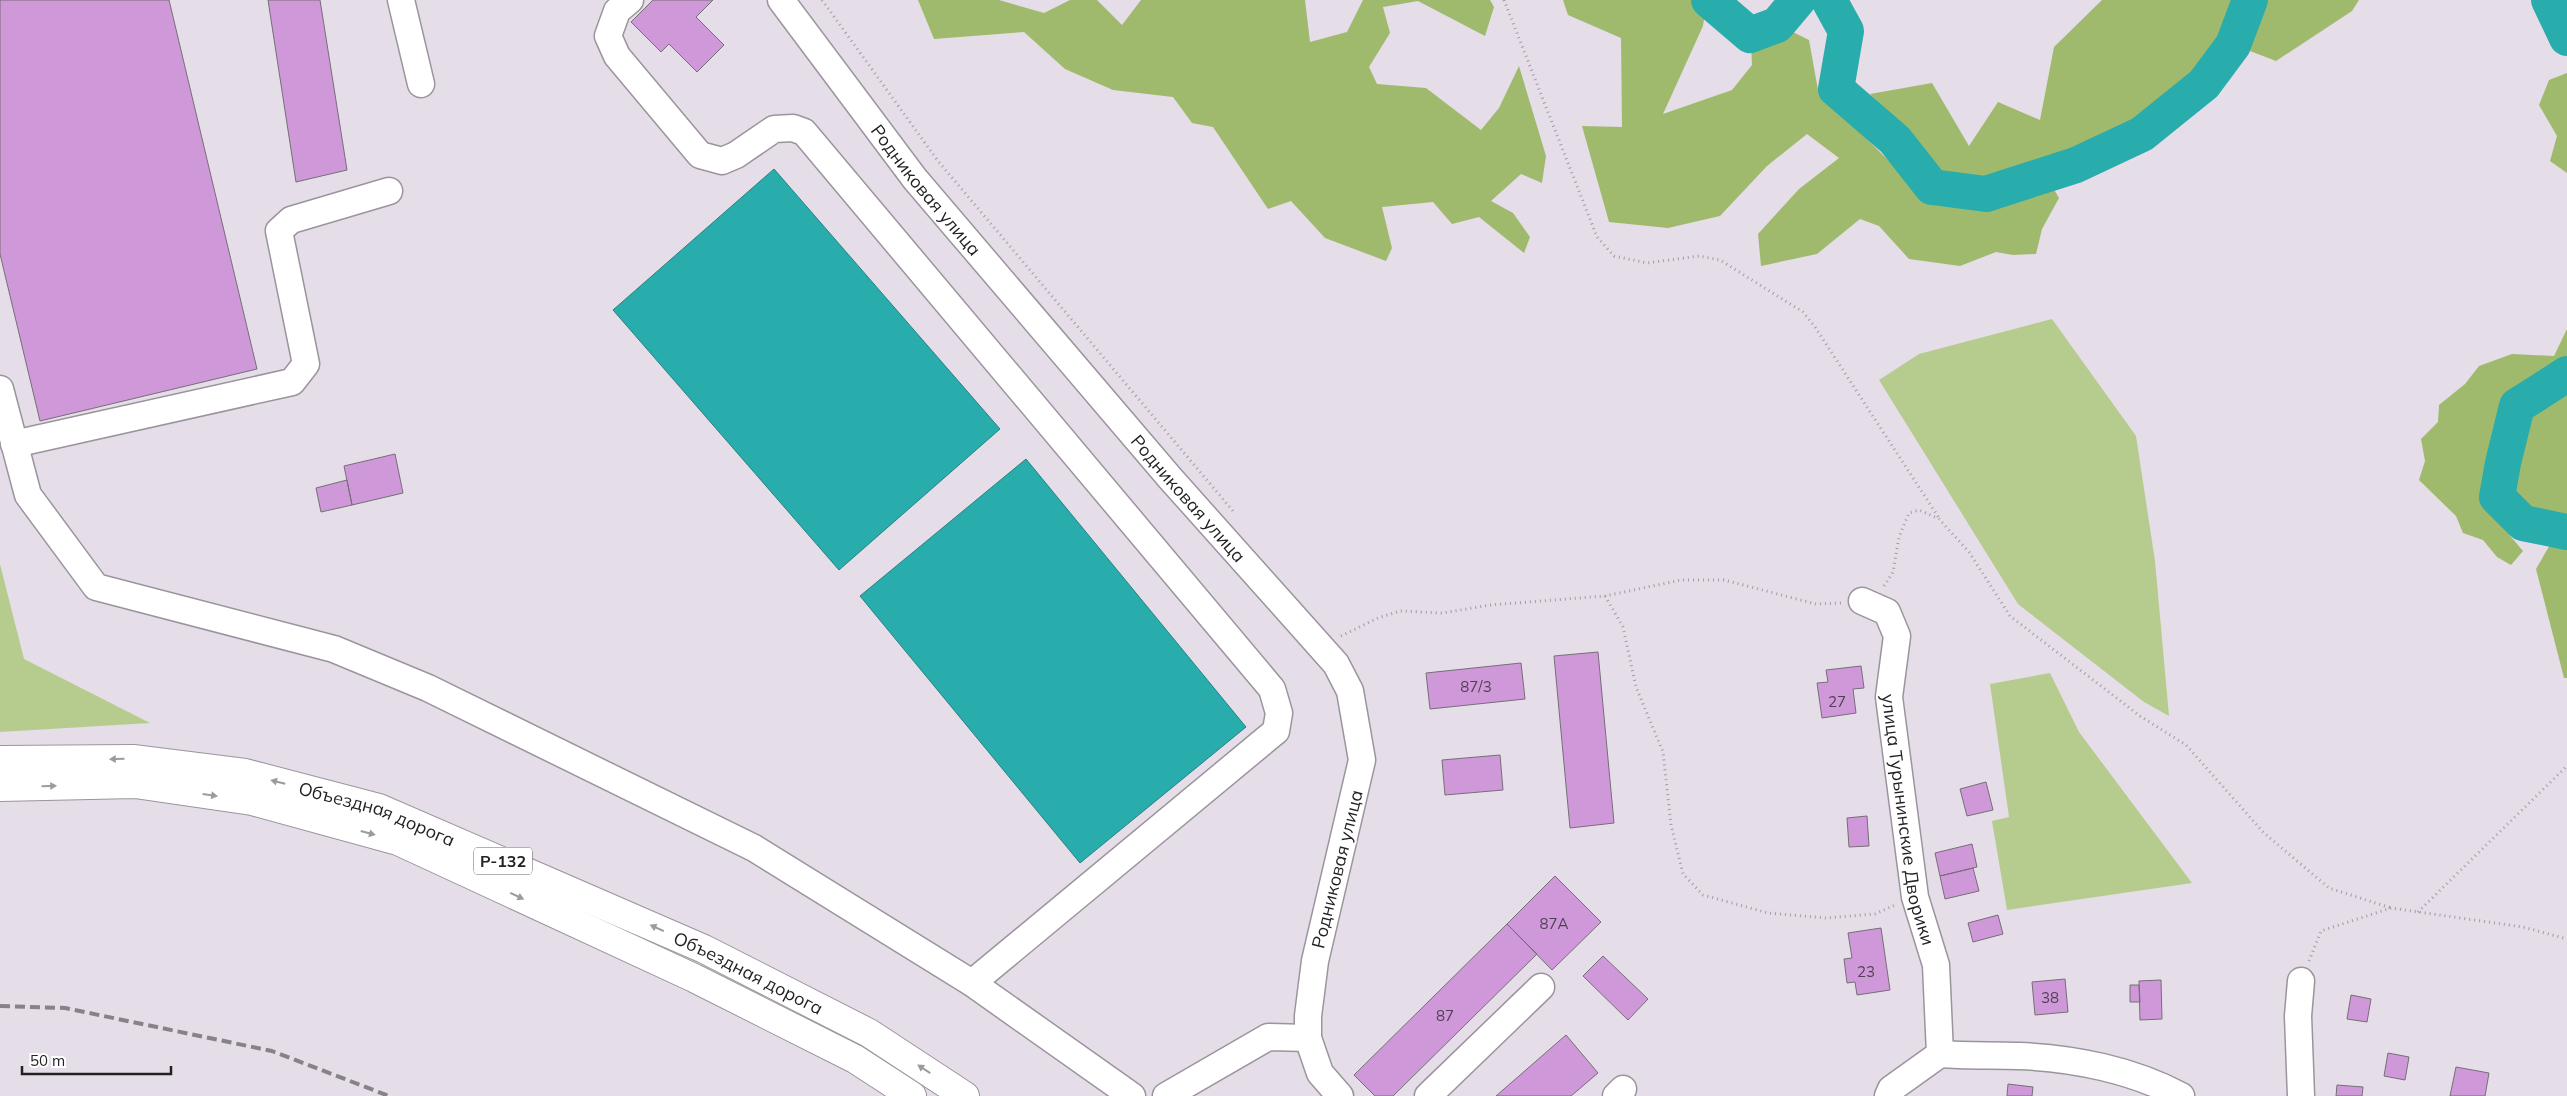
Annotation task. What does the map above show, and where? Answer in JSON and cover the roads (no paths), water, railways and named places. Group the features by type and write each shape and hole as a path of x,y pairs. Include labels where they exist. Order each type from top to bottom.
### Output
{"highway":[{"name":"Объездная дорога","path":"0,760 133,759 245,773 379,808 704,949 869,1033 965,1096"},
{"name":"Объездная дорога","path":"0,787 135,784 252,801 398,841 694,978 855,1059 912,1096"}],"street":[{"path":"400,0 421,84"},
{"path":"630,0 617,11 608,36 617,56 700,155 722,160 736,155 774,129 793,128 804,132 1272,689 1279,713 1276,731 972,983"},
{"name":"Родниковая улица","path":"781,0 915,179 1170,478 1336,664 1350,691 1358,725 1362,760 1315,961 1308,1016 1308,1038 1320,1073 1340,1096"},
{"path":"14,444 292,382 306,364 279,231 291,220 389,191"},
{"path":"0,388 28,494 96,587 334,649 428,688 754,848 972,983 1132,1096"},
{"name":"улица Турынинские Дворики","path":"1862,601 1887,612 1897,636 1889,697 1916,897 1936,965 1940,1054"},
{"path":"2301,981 2298,1016 2301,1096"},
{"path":"1428,1096 1541,987"},
{"path":"1166,1096 1268,1037 1308,1038"},
{"path":"1888,1096 1891,1089 1940,1054 2020,1056 2083,1063 2156,1082 2180,1096"}],"water":[{"path":"774,169 1000,429 839,570 613,310"},
{"path":"1026,459 1246,727 1080,863 860,596"}],"waterway":[{"path":"1709,0 1750,35 1777,25 1798,0"},
{"path":"1829,0 1846,31 1836,89 1895,140 1932,187 1986,194 2076,165 2142,134 2204,84 2233,45 2250,0"},
{"path":"2549,0 2567,38"},
{"path":"2567,374 2517,406 2497,497 2523,523 2567,532"}],"railway":[{"path":"0,1006 65,1008 272,1051 389,1096"}]}
